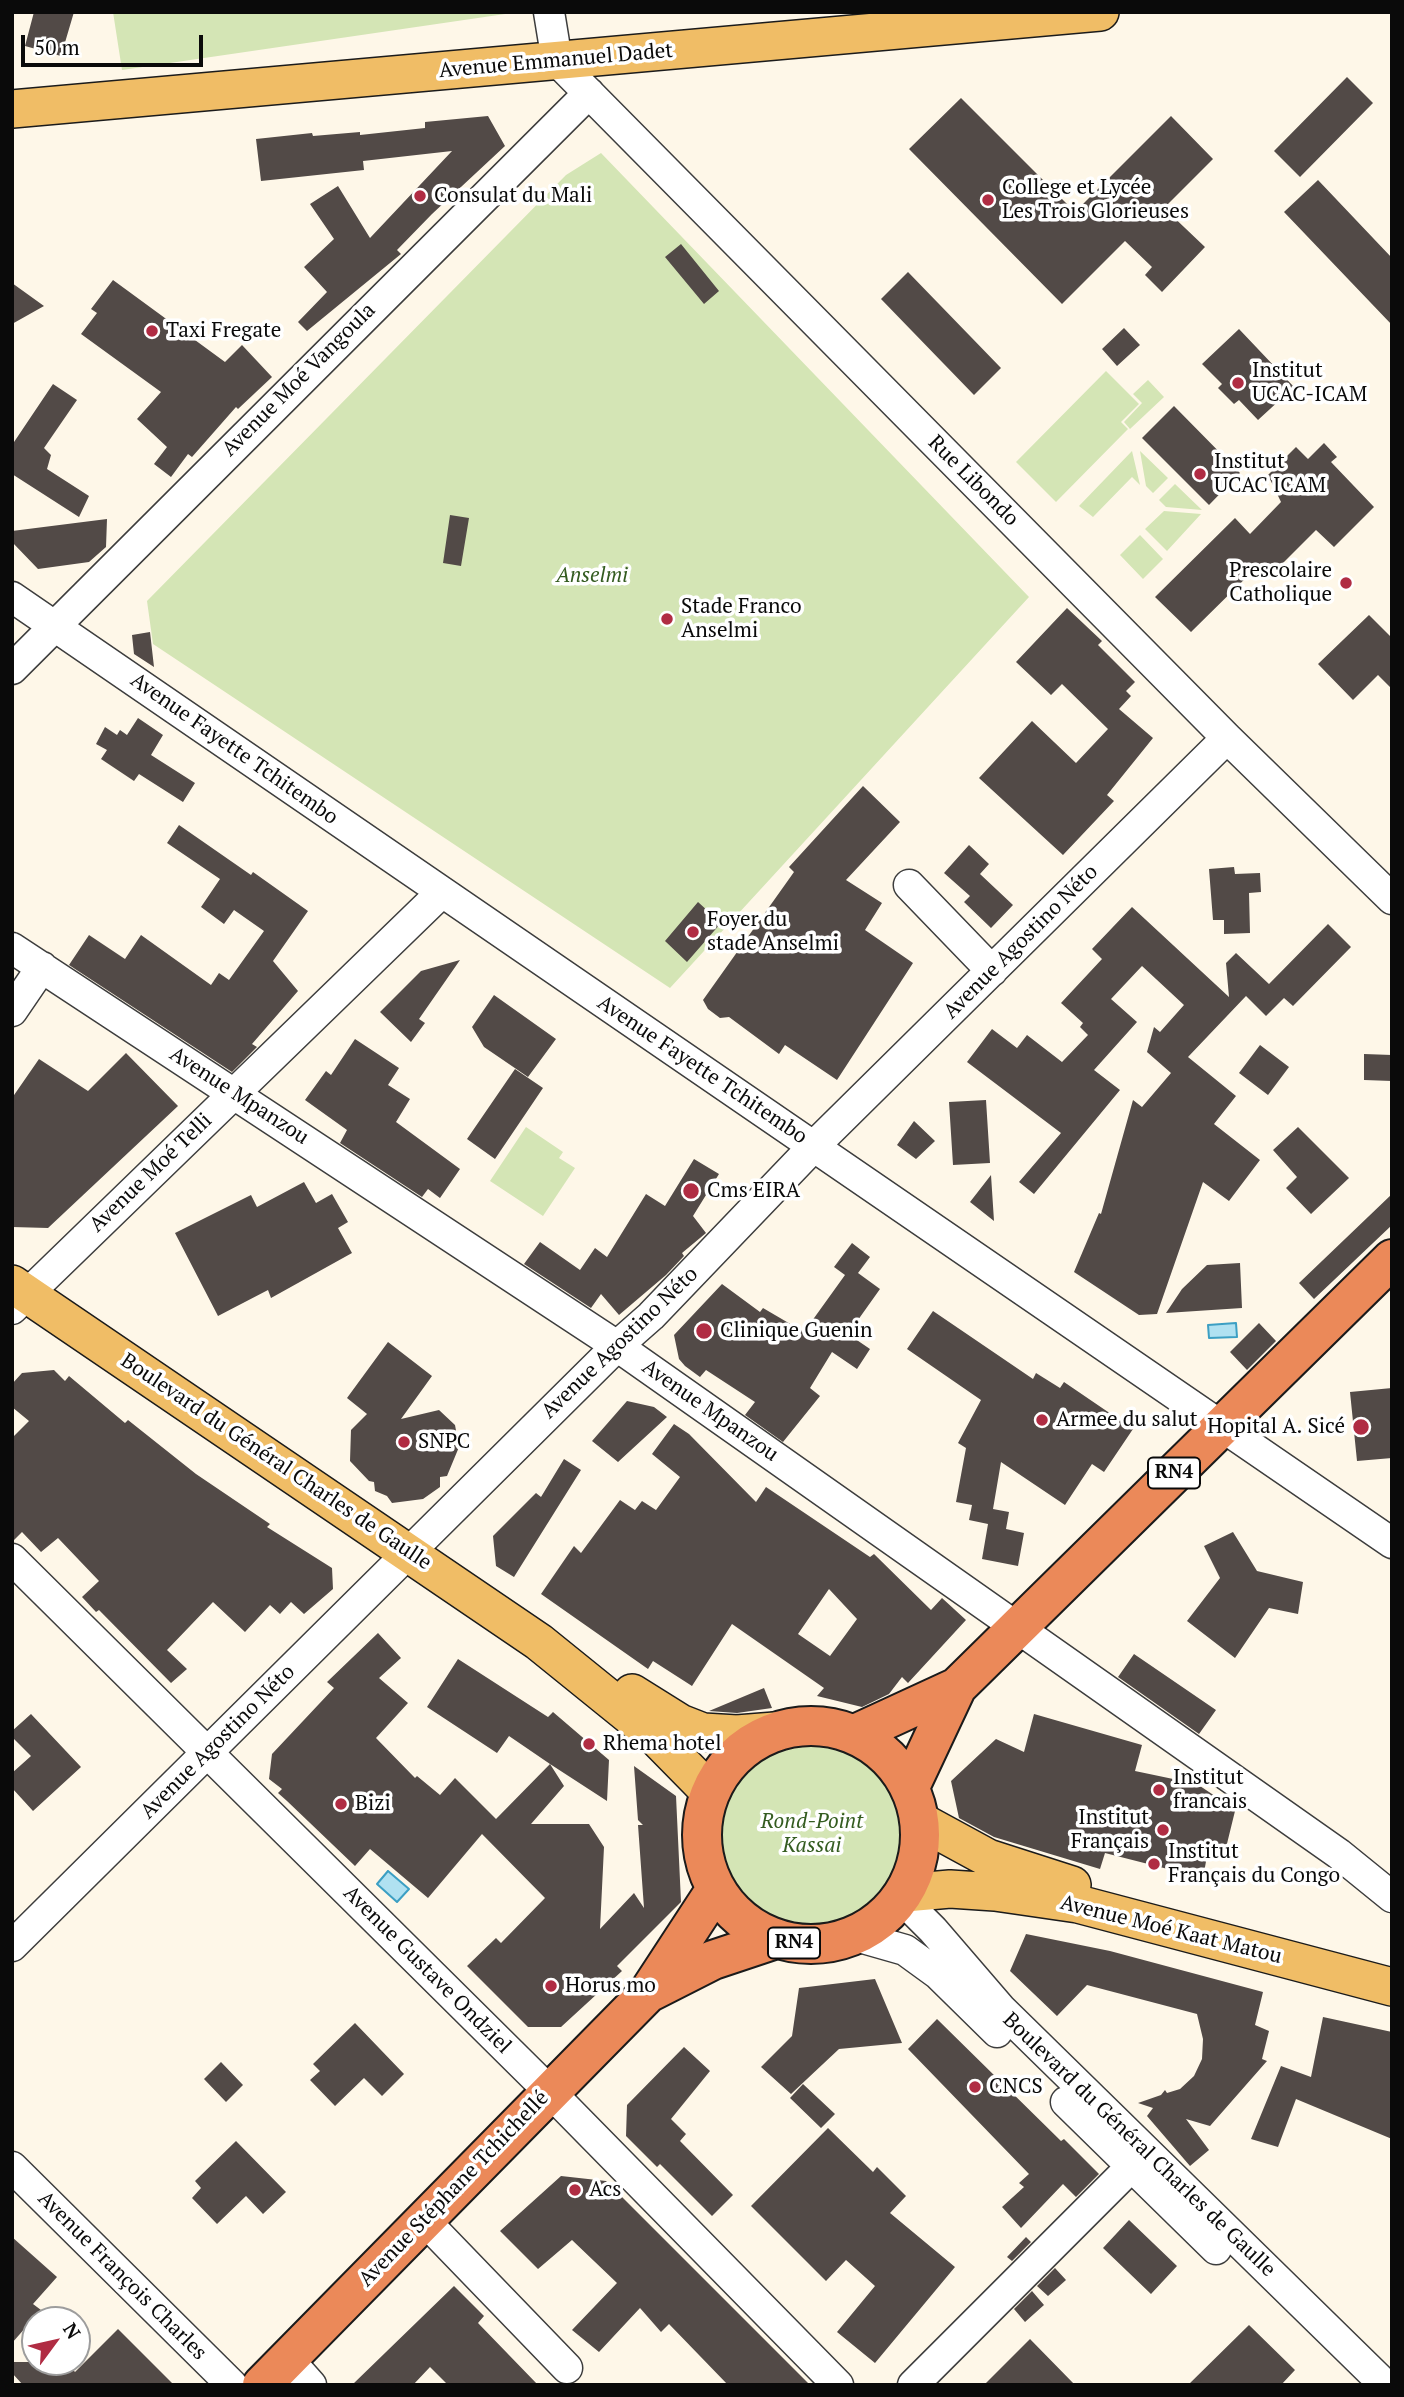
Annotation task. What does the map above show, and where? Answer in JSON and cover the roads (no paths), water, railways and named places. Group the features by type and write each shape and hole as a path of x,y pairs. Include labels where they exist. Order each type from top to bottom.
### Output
{"highway":[{"name":"RN4","path":"855,1734 957,1688 1392,1259"},
{"name":"RN4","path":"915,1804 895,1765 877,1747 855,1734 815,1726 775,1731 747,1745 725,1766 710,1792 703,1816 702,1841 706,1866 716,1888 732,1910 752,1927 776,1939 803,1945 830,1943 856,1936 881,1920 903,1895 918,1858 915,1804 957,1688"},
{"name":"Avenue Stéphane Tchichellé","path":"287,2376 425,2221 548,2091 648,1993 716,1888"},
{"name":"Avenue Stéphane Tchichellé","path":"648,1993 713,1960 776,1939"}],"main road":[{"name":"Avenue Emmanuel Dadet","path":"12,110 1100,12"},
{"name":"Boulevard du Général Charles de Gaulle","path":"17,1296 409,1552 539,1642 653,1735 710,1792"},
{"name":"Boulevard du Général Charles de Gaulle","path":"539,1642 680,1723 703,1732 737,1734 775,1731"},
{"name":"Avenue Moé Kaat Matou","path":"915,1804 988,1858 1072,1885 1392,1966"},
{"name":"Avenue Moé Kaat Matou","path":"903,1895 950,1889 1078,1904 1392,1987"}],"street":[{"path":"549,12 556,61"},
{"name":"Rue Libondo","path":"556,61 1227,738 1392,900"},
{"name":"Avenue Moé Vangoula","path":"12,669 589,93"},
{"name":"Avenue Fayette Tchitembo","path":"12,597 1392,1543"},
{"name":"Avenue Agostino Néto","path":"12,1946 617,1346 651,1316 813,1147 1227,738"},
{"path":"909,885 992,971"},
{"name":"Avenue Moé Telli","path":"17,1296 234,1093 442,892"},
{"name":"Avenue Mpanzou","path":"12,948 617,1346 1339,1854 1392,1898"},
{"path":"12,1011 43,967"},
{"name":"Avenue Gustave Ondziel","path":"12,1559 548,2091 838,2385"},
{"name":"Boulevard du Général Charles de Gaulle","path":"903,1895 1001,2009 1385,2385"},
{"name":"Boulevard du Général Charles de Gaulle","path":"856,1936 905,1950 938,1974 1130,2168 1359,2385"},
{"name":"Avenue François Charles","path":"12,2167 232,2385"},
{"path":"913,2385 1130,2168"},
{"path":"425,2221 567,2368"}],"water":[{"path":"1236,1323 1237,1337 1209,1338 1208,1325"},
{"path":"388,1871 409,1889 397,1902 377,1884"}],"place":[{"name":"Consulat du Mali","path":"420,196"},
{"name":"College et Lycée Les Trois Glorieuses","path":"988,200"},
{"name":"Taxi Fregate","path":"152,331"},
{"name":"Institut UCAC-ICAM","path":"1238,383"},
{"name":"Institut UCAC ICAM","path":"1200,474"},
{"name":"Prescolaire Catholique","path":"1346,583"},
{"name":"Stade Franco Anselmi","path":"667,619"},
{"name":"Foyer du stade Anselmi","path":"693,932"},
{"name":"Cms EIRA","path":"691,1191"},
{"name":"Clinique Guenin","path":"704,1331"},
{"name":"Armee du salut","path":"1042,1420"},
{"name":"Hopital A. Sicé","path":"1361,1427"},
{"name":"SNPC","path":"404,1442"},
{"name":"Rhema hotel","path":"589,1744"},
{"name":"Institut francais","path":"1159,1790"},
{"name":"Bizi","path":"341,1804"},
{"name":"Institut Français","path":"1163,1830"},
{"name":"Institut Français du Congo","path":"1154,1864"},
{"name":"Horus mo","path":"551,1986"},
{"name":"CNCS","path":"975,2087"},
{"name":"Acs","path":"575,2190"}],"park label":[{"name":"Anselmi","path":"592,576"},
{"name":"Rond-Point Kassai","path":"812,1834"}]}
